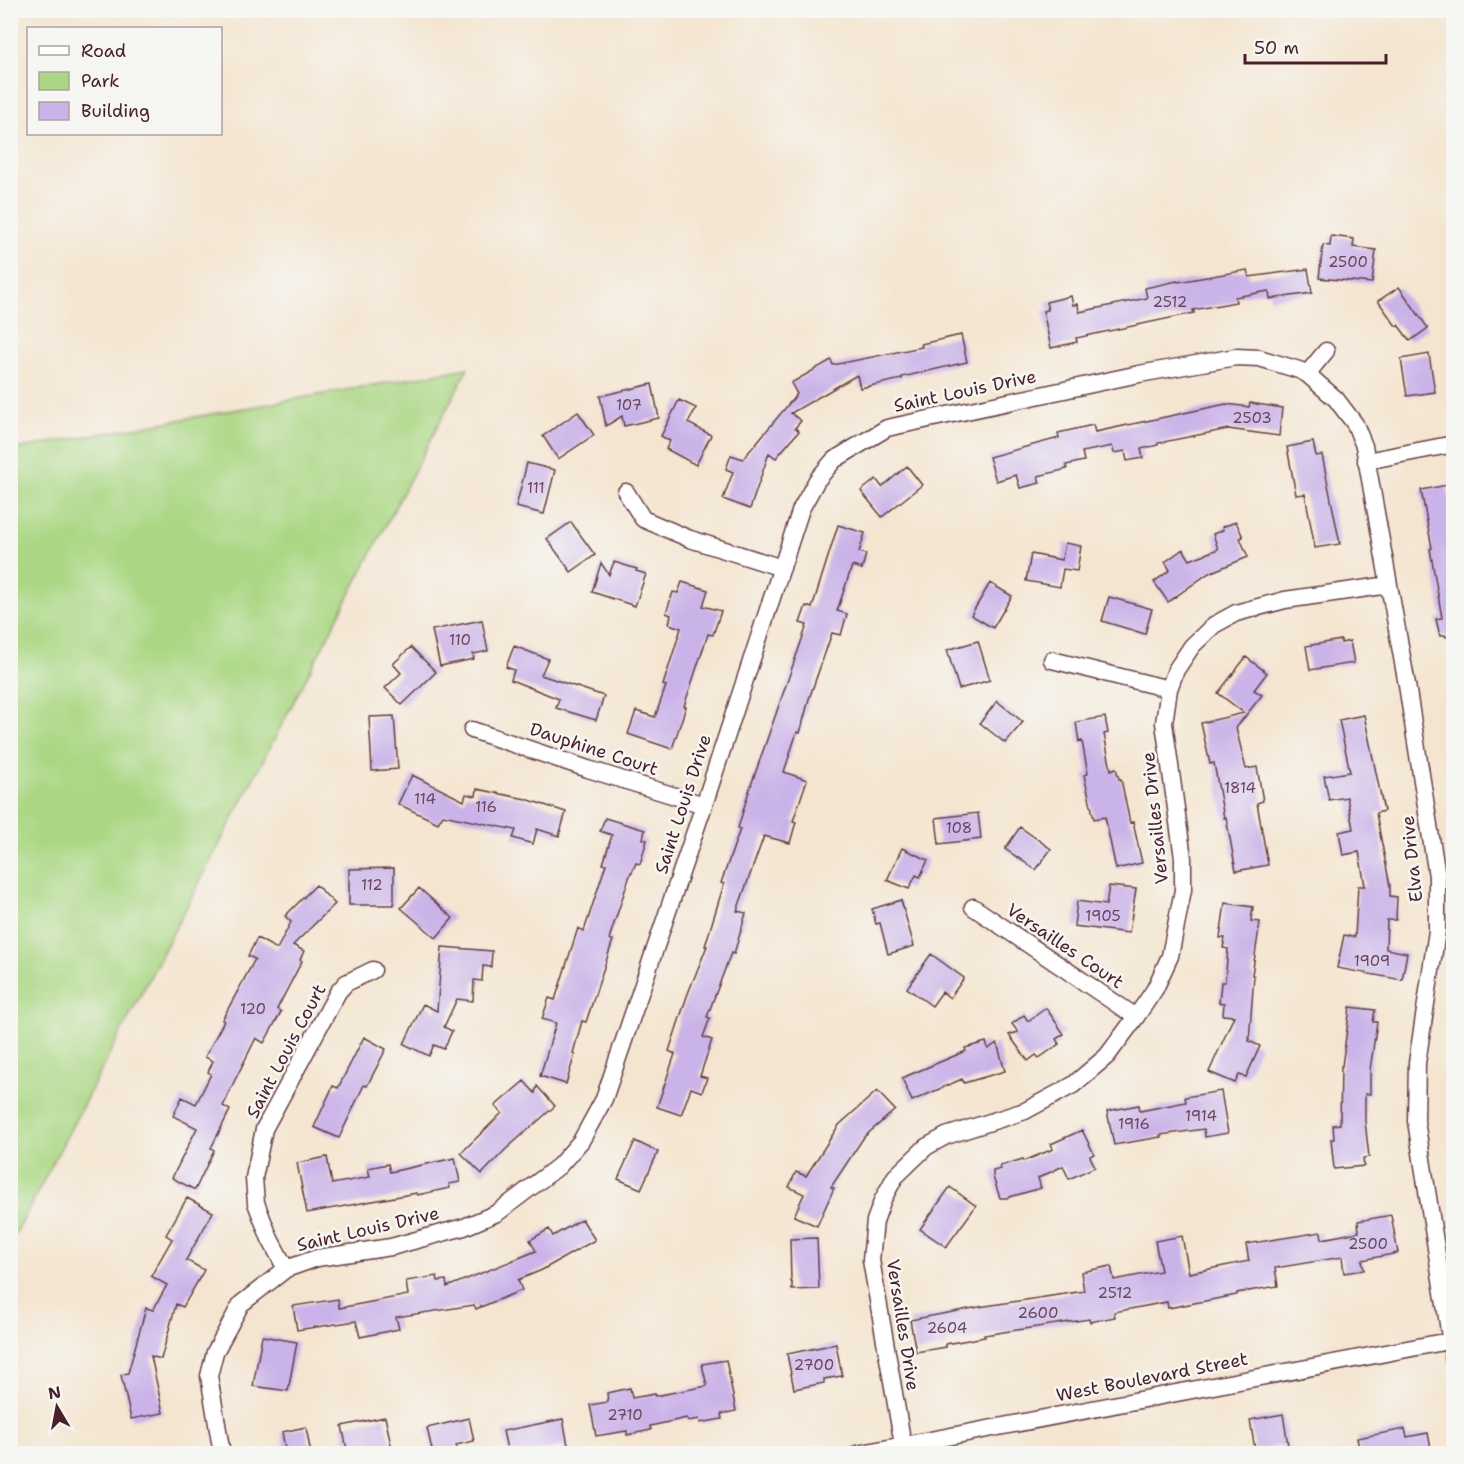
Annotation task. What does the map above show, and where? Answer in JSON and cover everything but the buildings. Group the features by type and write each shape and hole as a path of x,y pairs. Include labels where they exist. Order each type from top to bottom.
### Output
{"street":[{"path":"1307,374 1326,351"},
{"name":"Saint Louis Drive","path":"222,1454 210,1376 215,1352 241,1304 286,1269 317,1258 391,1247 464,1227 496,1213 559,1166 581,1141 604,1099 801,509 817,480 834,460 887,428 1139,374 1236,357 1259,358 1307,374"},
{"name":"Elva Drive","path":"1307,374 1336,399 1355,424 1364,446 1407,685 1437,876 1437,931 1417,1063 1416,1120 1454,1362"},
{"path":"1366,461 1454,444"},
{"path":"626,492 643,519 690,539 782,568"},
{"name":"Versailles Drive","path":"903,1445 871,1260 875,1221 883,1199 895,1177 926,1147 946,1136 1025,1111 1073,1085 1107,1056 1155,989 1170,956 1183,890 1183,858 1164,723 1169,689 1176,670 1192,646 1214,625 1236,613 1285,600 1389,585"},
{"path":"1052,660 1169,689"},
{"name":"Dauphine Court","path":"472,730 588,769 704,804"},
{"name":"Versailles Court","path":"972,907 1136,1017"},
{"name":"Saint Louis Court","path":"286,1269 270,1239 256,1203 254,1178 264,1129 338,992 346,983 373,970"},
{"name":"West Boulevard Street","path":"857,1454 1451,1340"}],"green space":[{"path":"468,368 11,1243 11,450"}]}
